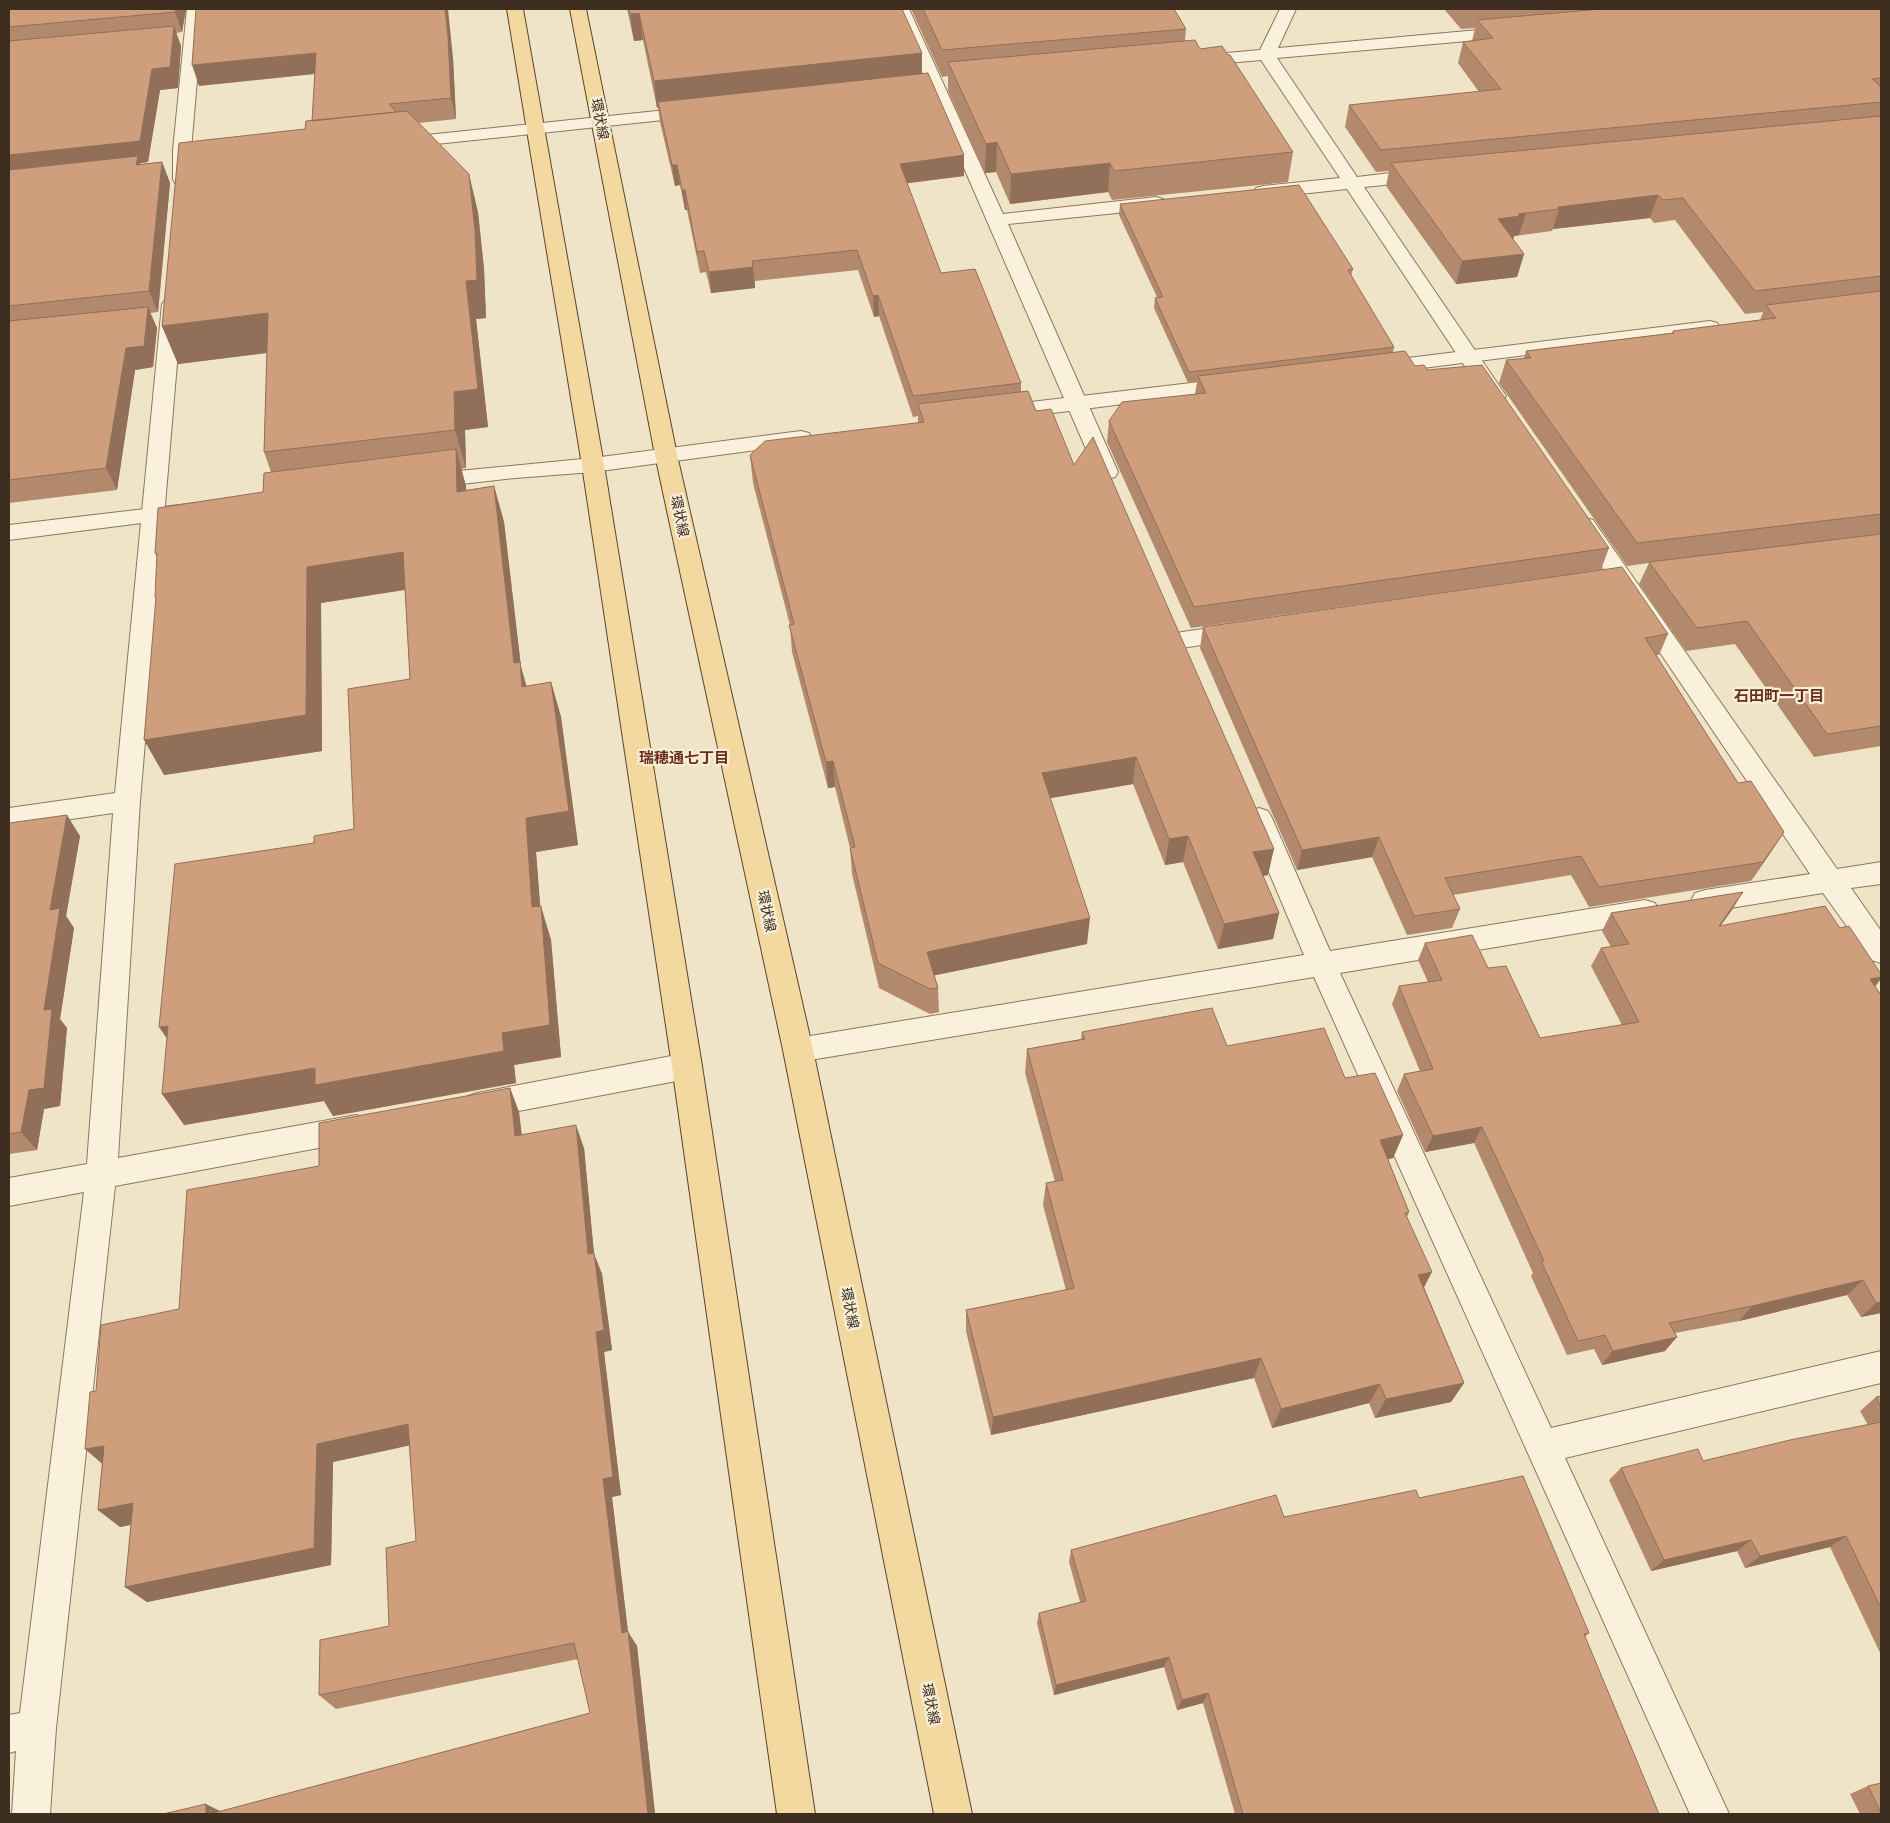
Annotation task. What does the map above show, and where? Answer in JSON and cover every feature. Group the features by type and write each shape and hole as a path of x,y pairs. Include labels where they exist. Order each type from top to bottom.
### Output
{"main road":[{"path":"515,9 593,465 686,1066 796,1814"},
{"name":"環状線","path":"578,9 666,455 798,1050 953,1814"}],"street":[{"path":"180,205 184,167 182,150 182,39 195,9"},
{"path":"901,9 937,85 1119,499"},
{"path":"1266,54 1288,9"},
{"path":"1179,63 1530,30"},
{"path":"1266,54 1507,414"},
{"path":"917,88 956,84"},
{"path":"377,146 713,110"},
{"path":"1242,194 1439,174"},
{"path":"996,220 1174,202"},
{"path":"31,1814 23,1731 101,1176 127,801 154,515 162,320 174,281"},
{"path":"1360,370 1734,324"},
{"path":"978,415 1252,382"},
{"path":"408,484 515,471 593,465 821,435"},
{"path":"9,533 212,508"},
{"path":"1576,512 1881,952"},
{"path":"1170,614 1194,667"},
{"path":"1182,640 1260,629"},
{"path":"1248,792 1320,962 1710,1814"},
{"path":"9,818 127,801"},
{"path":"798,1050 1320,962 1881,873"},
{"path":"449,1111 686,1066"},
{"path":"9,1192 382,1124"},
{"path":"1542,1447 1881,1367"}],"building":[{"path":"9,9 176,9 175,12 9,27"},
{"path":"196,9 445,9 451,98 389,104 396,112 312,121 316,53 192,65"},
{"path":"629,9 902,9 922,53 654,81 639,13 630,14"},
{"path":"923,9 1174,9 1186,29 942,50"},
{"path":"1602,9 1881,9 1881,78 1872,79 1881,87 1881,102 1381,150 1349,105 1501,89 1463,42 1493,38 1477,20"},
{"path":"174,26 170,67 152,69 140,141 9,155 9,41"},
{"path":"1195,40 1200,49 1222,46 1230,55 1293,152 1114,171 1110,163 1011,174 997,142 986,144 948,62"},
{"path":"928,73 964,155 900,164 941,273 975,269 1021,383 913,396 878,295 873,296 857,250 752,261 753,267 709,272 704,251 697,252 685,190 682,190 677,165 672,165 658,102"},
{"path":"407,111 469,174 475,231 477,280 466,281 478,389 454,392 455,430 264,452 268,313 162,326 179,143 305,129 306,121"},
{"path":"1881,116 1881,276 1755,291 1683,198 1663,200 1658,195 1558,207 1559,209 1518,214 1520,216 1498,219 1524,254 1462,261 1391,163"},
{"path":"138,156 136,165 162,162 149,291 9,306 9,170"},
{"path":"1299,185 1353,269 1348,270 1394,347 1189,372 1155,298 1163,297 1120,204"},
{"path":"1881,291 1881,514 1637,543 1506,360 1531,358 1526,351 1674,333 1673,331 1776,318 1766,305"},
{"path":"148,307 144,346 126,348 106,468 9,480 9,321"},
{"path":"1405,351 1415,366 1424,365 1427,370 1482,365 1609,548 1194,607 1109,421 1122,402 1206,393 1198,376"},
{"path":"1028,391 1036,411 1051,409 1074,465 1093,437 1274,849 1253,852 1279,913 1224,924 1188,836 1169,839 1136,757 1042,773 1090,918 927,952 938,988 930,989 878,963 850,848 855,847 833,761 826,762 789,625 794,624 750,455 765,441 924,422 918,404"},
{"path":"456,449 457,492 494,486 514,663 520,662 522,687 551,682 569,811 526,818 532,907 541,906 550,1025 502,1033 504,1051 315,1085 315,1068 162,1094 168,1026 159,1027 175,864 314,843 314,836 354,829 348,689 410,679 403,552 307,567 306,715 144,740 156,597 157,553 155,553 158,508 263,492 264,473"},
{"path":"1881,534 1881,726 1827,734 1747,621 1697,628 1649,562"},
{"path":"1622,567 1668,634 1645,638 1738,783 1751,781 1784,832 1763,862 1599,887 1581,856 1445,878 1460,909 1414,916 1379,837 1302,850 1203,627"},
{"path":"67,815 50,910 60,908 44,1010 52,1009 44,1088 29,1090 21,1132 9,1134 9,823"},
{"path":"1743,892 1719,926 1825,906 1840,928 1849,926 1881,974 1881,977 1870,979 1881,995 1881,1302 1876,1303 1863,1280 1669,1323 1677,1337 1613,1351 1605,1335 1578,1341 1541,1261 1544,1261 1482,1127 1433,1136 1404,1074 1433,1069 1399,986 1442,980 1425,943 1472,935 1488,968 1506,966 1540,1038 1639,1022 1601,948 1629,944 1611,913"},
{"path":"1212,1008 1227,1046 1324,1028 1345,1078 1375,1073 1403,1135 1380,1140 1409,1212 1405,1213 1432,1272 1418,1275 1464,1383 1386,1399 1380,1384 1281,1409 1261,1358 993,1417 966,1310 1074,1288 1046,1183 1063,1180 1027,1049 1085,1039 1082,1032"},
{"path":"510,1088 515,1136 576,1125 588,1254 594,1253 604,1330 596,1332 613,1477 603,1479 622,1633 628,1631 648,1814 210,1814 590,1713 574,1643 319,1695 320,1640 389,1626 386,1548 416,1541 408,1424 317,1444 314,1548 125,1587 133,1503 98,1510 104,1446 85,1449 90,1392 96,1391 101,1325 179,1309 187,1190 319,1166 319,1123"},
{"path":"1881,1396 1881,1407 1876,1397"},
{"path":"1881,1422 1881,1608 1846,1536 1760,1556 1751,1540 1664,1560 1621,1468 1698,1449 1703,1461 1790,1440"},
{"path":"1523,1476 1589,1633 1584,1634 1659,1814 1243,1814 1208,1693 1182,1700 1169,1657 1056,1685 1039,1613 1086,1601 1071,1550 1276,1495 1284,1517 1416,1490 1419,1498"},
{"path":"1881,1783 1881,1813 1868,1786"},
{"path":"206,1804 206,1814 163,1814"}],"district":[{"name":"石田町一丁目","path":"1779,696"},
{"name":"瑞穂通七丁目","path":"684,758"}]}
